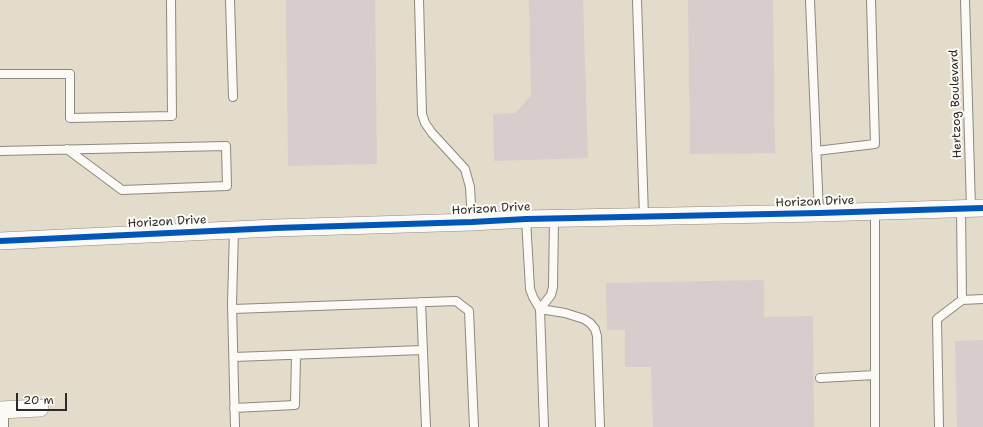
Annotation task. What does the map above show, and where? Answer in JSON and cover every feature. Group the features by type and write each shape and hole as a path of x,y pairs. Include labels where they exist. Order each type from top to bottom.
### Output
{"street":[{"name":"Horizon Drive","path":"0,241 234,230 472,222 526,218 644,217 971,208"},
{"path":"2,410 40,408"}],"lane":[{"path":"0,74 70,74 70,118 172,116 171,0"},
{"path":"230,0 232,97"},
{"path":"419,0 422,114 425,123 432,133 465,169 470,186 472,222"},
{"path":"637,0 644,217"},
{"path":"810,0 819,213"},
{"path":"816,151 875,144 871,0"},
{"name":"Hertzog Boulevard","path":"962,300 971,208 965,0"},
{"path":"0,151 67,149 226,146 227,186 122,190 67,149"},
{"path":"875,211 875,427"},
{"path":"526,218 530,289 540,309 544,427"},
{"path":"540,309 551,296 553,287 554,218"},
{"path":"234,230 233,309 235,427"},
{"path":"939,427 937,319 962,300 983,299"},
{"path":"233,309 456,301 469,311 474,427"},
{"path":"421,302 426,427"},
{"path":"540,309 565,313 584,319 595,329 597,336 600,427"},
{"path":"234,357 422,350"},
{"path":"234,408 295,405 296,355"},
{"path":"820,378 875,375"},
{"path":"2,410 4,427"}],"building":[{"path":"286,0 375,0 377,164 288,166"},
{"path":"529,0 583,0 588,158 494,161 493,114 515,113 531,96"},
{"path":"688,0 773,0 775,153 690,154"},
{"path":"764,280 764,317 813,316 814,427 653,427 651,367 625,367 625,330 607,330 606,283"},
{"path":"983,340 983,427 957,427 955,341"}],"cycle path":[{"path":"0,241 275,228 526,219 983,208"}]}
